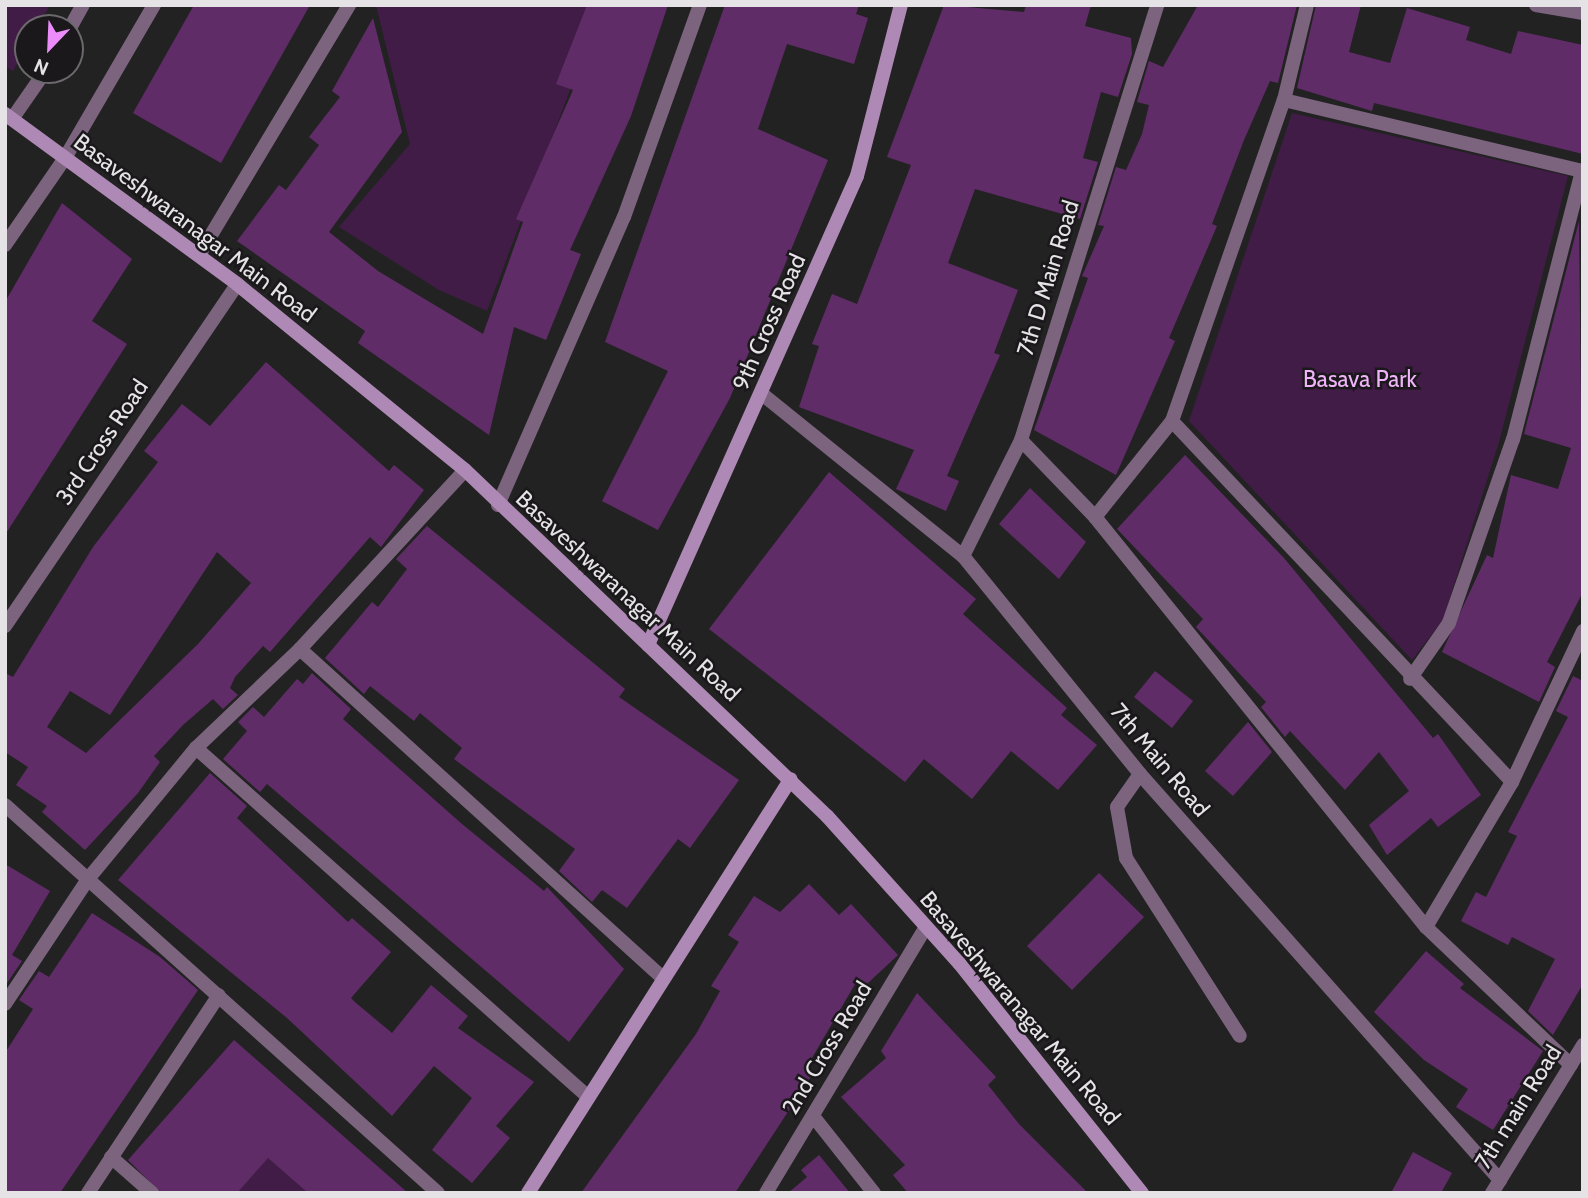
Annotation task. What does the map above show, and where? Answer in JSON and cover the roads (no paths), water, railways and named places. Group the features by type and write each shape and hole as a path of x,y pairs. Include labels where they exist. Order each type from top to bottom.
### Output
{"main road":[{"name":"9th Cross Road","path":"648,645 857,176 901,5"},
{"name":"Basaveshwaranagar Main Road","path":"9,116 200,255 465,470 498,505 791,779 926,927 1142,1193"},
{"path":"528,1193 660,976 791,779"}],"street":[{"path":"5,245 65,158 154,5"},
{"path":"200,255 349,5"},
{"path":"498,505 624,217 699,5"},
{"name":"7th D Main Road","path":"963,556 1021,440 1157,5"},
{"path":"1095,517 1172,421 1284,100 1307,5"},
{"path":"1536,5 1583,13"},
{"path":"9,116 35,84"},
{"path":"1284,100 1582,171 1513,439 1448,622 1410,679"},
{"name":"3rd Cross Road","path":"5,626 237,284"},
{"name":"7th Main Road","path":"762,394 963,556 1140,774 1496,1187"},
{"path":"1172,421 1410,679 1512,782"},
{"path":"1021,440 1095,517 1426,928 1571,1065"},
{"path":"5,1004 88,879 197,748 300,649 465,470"},
{"path":"1426,928 1512,782 1583,631"},
{"path":"300,649 660,976"},
{"path":"197,748 586,1095"},
{"path":"1140,774 1117,807 1126,858 1240,1036"},
{"path":"5,804 438,1193"},
{"name":"2nd Cross Road","path":"766,1193 926,927"},
{"path":"88,1193 219,995"},
{"name":"7th main Road","path":"1496,1187 1583,1045"},
{"path":"813,1116 874,1193"},
{"path":"111,1157 152,1193"}],"park label":[{"name":"Basava Park","path":"1360,379"}]}
